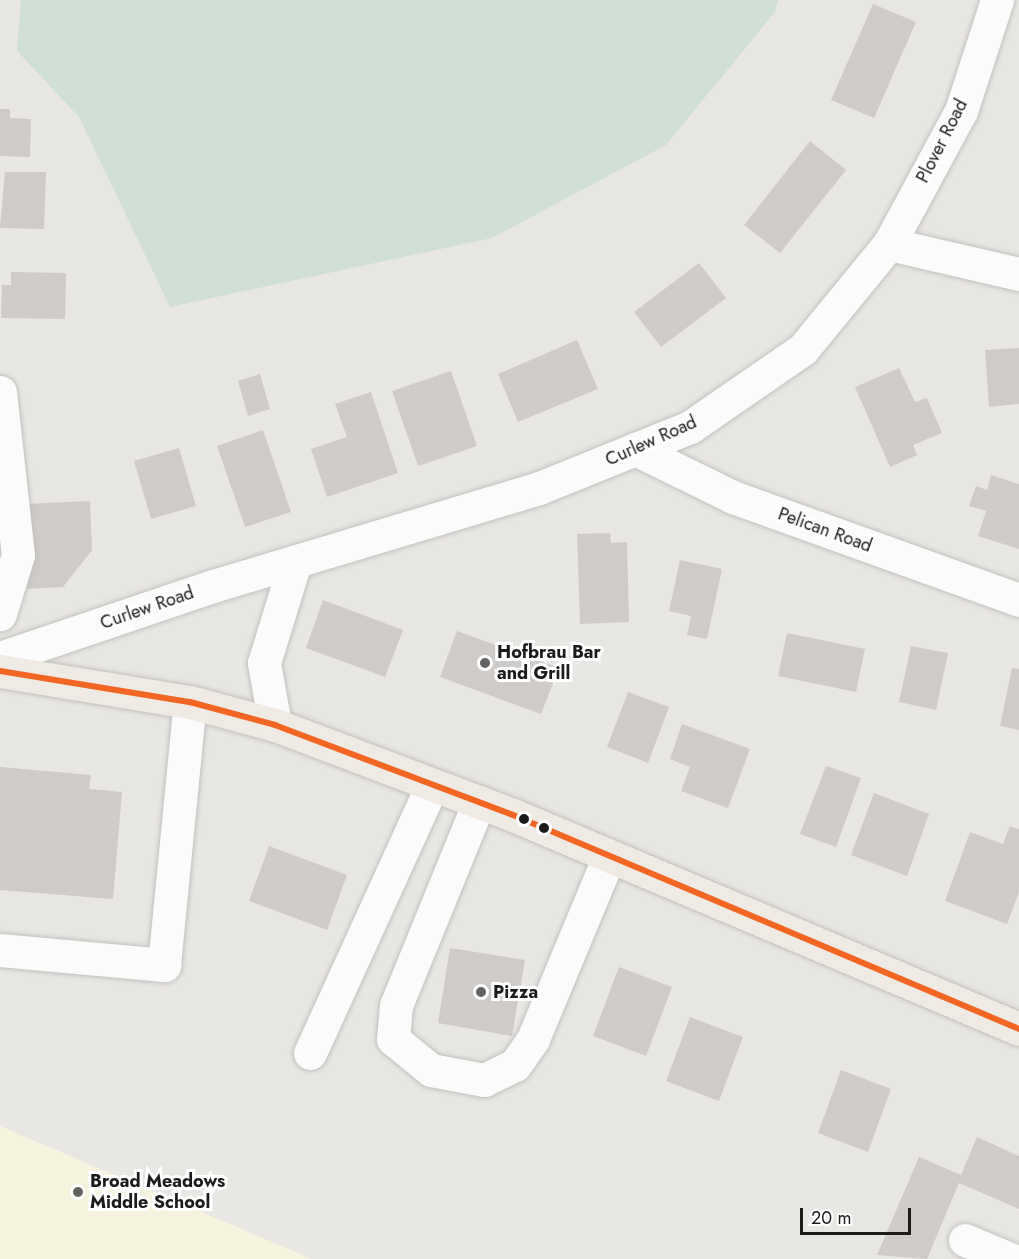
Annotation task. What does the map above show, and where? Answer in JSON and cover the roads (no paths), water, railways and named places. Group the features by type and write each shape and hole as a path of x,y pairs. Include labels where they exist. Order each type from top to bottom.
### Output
{"main road":[{"path":"0,671 190,702 274,724 479,802 1019,1029"}],"street":[{"name":"Plover Road","path":"889,243 961,111 997,0"},
{"path":"889,243 1019,274"},
{"name":"Curlew Road","path":"0,658 295,562 539,488 690,427 803,348 889,243"},
{"path":"0,392 18,555 0,614"},
{"name":"Pelican Road","path":"635,449 733,497 1019,600"},
{"path":"274,724 264,663 295,562"},
{"path":"0,950 164,965 190,702"},
{"path":"310,1053 432,785"},
{"path":"479,802 396,1005 393,1039 431,1070 484,1080 515,1065 533,1039 609,856"},
{"path":"965,1240 1010,1259"}],"place":[{"name":"Hofbrau Bar and Grill","path":"485,663"},
{"name":"Pizza","path":"481,992"},
{"name":"Broad Meadows Middle School","path":"78,1192"}]}
